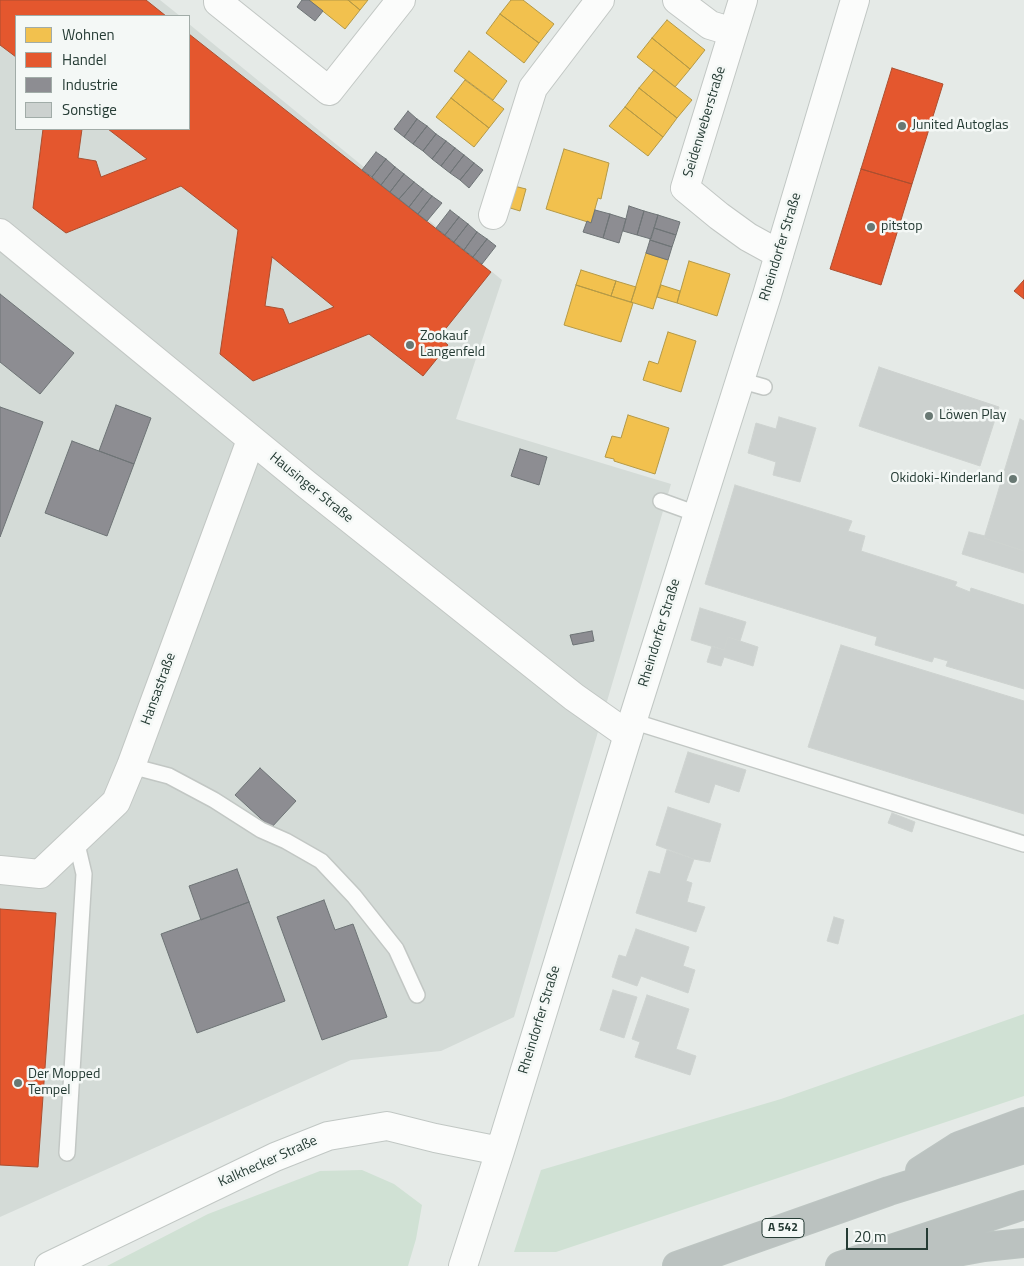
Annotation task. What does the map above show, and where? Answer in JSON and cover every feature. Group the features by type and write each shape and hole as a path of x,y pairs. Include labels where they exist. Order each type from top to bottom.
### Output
{"highway":[{"path":"889,1190 960,1146 1024,1122"},
{"name":"A 542","path":"676,1266 889,1190 1024,1149"},
{"path":"840,1266 1024,1205"},
{"path":"882,1266 1024,1243"}],"street":[{"path":"218,0 218,2 329,91 401,0"},
{"path":"493,215 533,88 600,0"},
{"path":"677,0 710,25 733,32"},
{"name":"Seidenweberstraße","path":"742,0 685,188 748,237 779,254"},
{"name":"Rheindorfer Straße","path":"464,1261 500,1151 697,514 752,384 779,254 855,0"},
{"name":"Hausinger Straße","path":"0,233 252,440 566,691 630,728"},
{"name":"Hansastraße","path":"0,870 40,874 116,802 252,440"},
{"name":"Kalkhecker Straße","path":"50,1266 275,1157 328,1136 387,1126 500,1151"}],"lane":[{"path":"661,501 697,514"},
{"path":"630,728 1024,844"},
{"path":"131,766 169,776 214,800 261,830 286,841 321,861 354,896 396,949 417,995"},
{"path":"67,1153 84,874 76,840"}],"shaded area":[{"path":"0,0 160,0 179,15 15,15 15,130 190,130 190,25 502,280 456,419 671,484 514,1017 441,1051 351,1060 0,1217"}],"green space":[{"path":"1024,1014 1024,1096 556,1252 514,1252 541,1170 781,1099"},
{"path":"362,1170 394,1184 422,1205 416,1239 408,1266 107,1266 208,1214 320,1171"}],"building: Wohnen":[{"path":"309,0 348,0 360,10 345,29"},
{"path":"348,0 368,0 360,10"},
{"path":"511,0 523,0 554,24 539,43 500,14"},
{"path":"500,14 539,43 524,63 486,33"},
{"path":"667,20 705,50 690,69 652,38"},
{"path":"652,38 690,69 675,87 637,57"},
{"path":"469,51 507,81 493,100 454,71"},
{"path":"654,70 692,100 677,118 639,88"},
{"path":"465,80 504,109 489,128 451,98"},
{"path":"639,88 677,118 663,137 625,107"},
{"path":"451,98 489,128 474,147 436,117"},
{"path":"625,107 663,137 648,156 609,126"},
{"path":"564,149 609,163 601,199 598,198 591,223 546,209"},
{"path":"514,186 526,189 520,211 507,207"},
{"path":"646,253 668,260 653,309 631,302"},
{"path":"689,261 730,274 717,316 677,303"},
{"path":"581,270 616,281 611,296 576,285"},
{"path":"616,281 636,287 631,302 611,296"},
{"path":"576,285 633,303 621,342 564,325"},
{"path":"661,285 680,291 677,303 657,297"},
{"path":"668,332 696,341 681,392 643,380 649,361 658,364"},
{"path":"628,415 669,428 655,474 605,457 612,436 621,438"}],"building: Handel":[{"path":"0,0 146,0 165,15 15,15 15,56 0,45"},
{"path":"190,35 491,272 439,337 448,345 423,376 369,334 253,381 220,354 238,230 181,186 66,233 33,208 43,130 82,130 78,158 96,161 101,177 147,159 109,130 190,130","holes":["272,257 334,307 289,324 283,309 265,306"]},
{"name":"Junited Autoglas","path":"892,68 943,84 912,184 861,169"},
{"name":"pitstop","path":"861,169 912,184 881,285 830,269"},
{"path":"1024,280 1024,299 1014,291"},
{"path":"0,909 56,913 38,1167 0,1165"}],"building: Industrie":[{"path":"302,0 309,0 323,11 315,21 297,7"},
{"path":"408,111 417,119 404,137 394,129"},
{"path":"417,119 427,126 413,144 404,137"},
{"path":"427,126 436,134 423,151 413,144"},
{"path":"436,134 446,141 432,159 423,151"},
{"path":"446,141 455,148 441,166 432,159"},
{"path":"455,148 464,155 450,173 441,166"},
{"path":"376,152 386,159 372,177 362,170"},
{"path":"464,155 474,163 460,180 450,173"},
{"path":"386,159 395,167 381,185 372,177"},
{"path":"474,163 483,170 469,188 460,180"},
{"path":"395,167 404,174 390,192 381,185"},
{"path":"404,174 414,182 399,199 390,192"},
{"path":"414,182 423,189 409,207 399,199"},
{"path":"423,189 432,196 418,214 409,207"},
{"path":"432,196 442,203 427,221 418,214"},
{"path":"629,206 644,211 637,235 623,231"},
{"path":"450,210 459,217 445,235 436,228"},
{"path":"595,210 610,214 603,238 583,232 587,221 591,223"},
{"path":"644,211 658,215 651,239 637,235"},
{"path":"610,214 626,219 619,243 603,238"},
{"path":"658,215 680,222 676,235 654,228"},
{"path":"459,217 468,224 454,242 445,235"},
{"path":"468,224 477,232 464,250 454,242"},
{"path":"654,228 676,235 672,247 650,240"},
{"path":"477,232 487,239 473,257 464,250"},
{"path":"487,239 496,246 482,264 473,257"},
{"path":"650,240 672,247 668,260 646,253"},
{"path":"0,294 74,353 40,394 0,362"},
{"path":"116,405 151,418 134,464 99,451"},
{"path":"0,407 43,422 0,537"},
{"path":"72,441 134,464 107,536 45,513"},
{"path":"520,449 547,457 539,485 511,476"},
{"path":"592,631 594,641 573,645 570,635"},
{"path":"260,768 296,801 271,828 235,795"},
{"path":"237,869 249,902 201,920 189,886"},
{"path":"324,900 335,930 353,924 387,1017 322,1040 277,917"},
{"path":"249,902 285,1001 197,1033 161,934"}],"building: Sonstige":[{"name":"Löwen Play","path":"879,367 999,407 980,466 859,426"},
{"path":"779,417 816,428 800,482 773,475 776,462 748,453 756,423 776,429"},
{"name":"Okidoki-Kinderland","path":"1020,419 1024,421 1024,551 984,538"},
{"path":"735,485 852,521 848,531 865,536 861,551 957,582 955,586 970,592 971,588 1024,605 1024,689 946,666 948,661 934,657 932,662 875,645 877,637 705,584"},
{"path":"969,532 1024,551 1024,573 962,554"},
{"path":"700,608 746,622 740,641 728,637 724,650 691,640"},
{"path":"728,637 758,647 753,666 724,657 721,666 707,662 712,646 724,650"},
{"path":"841,645 1024,701 1024,814 808,747"},
{"path":"688,752 746,770 739,792 715,784 709,803 675,792"},
{"path":"668,807 721,824 710,862 694,859 656,845"},
{"path":"892,813 915,822 912,832 888,823"},
{"path":"667,850 694,859 686,881 692,883 687,902 705,907 696,932 636,913 649,871 660,874"},
{"path":"834,917 844,920 838,944 827,941"},
{"path":"636,929 689,947 683,966 695,970 688,993 641,976 637,986 612,977 619,955 626,957"},
{"path":"613,990 637,997 624,1038 600,1030"},
{"path":"647,995 689,1009 676,1049 696,1056 690,1075 635,1057 640,1042 632,1039"}],"place":[{"name":"Junited Autoglas","path":"902,126"},
{"name":"pitstop","path":"871,227"},
{"name":"Zookauf Langenfeld","path":"410,345"},
{"name":"Löwen Play","path":"929,416"},
{"name":"Okidoki-Kinderland","path":"1013,479"},
{"name":"Der Mopped Tempel","path":"18,1083"}]}
